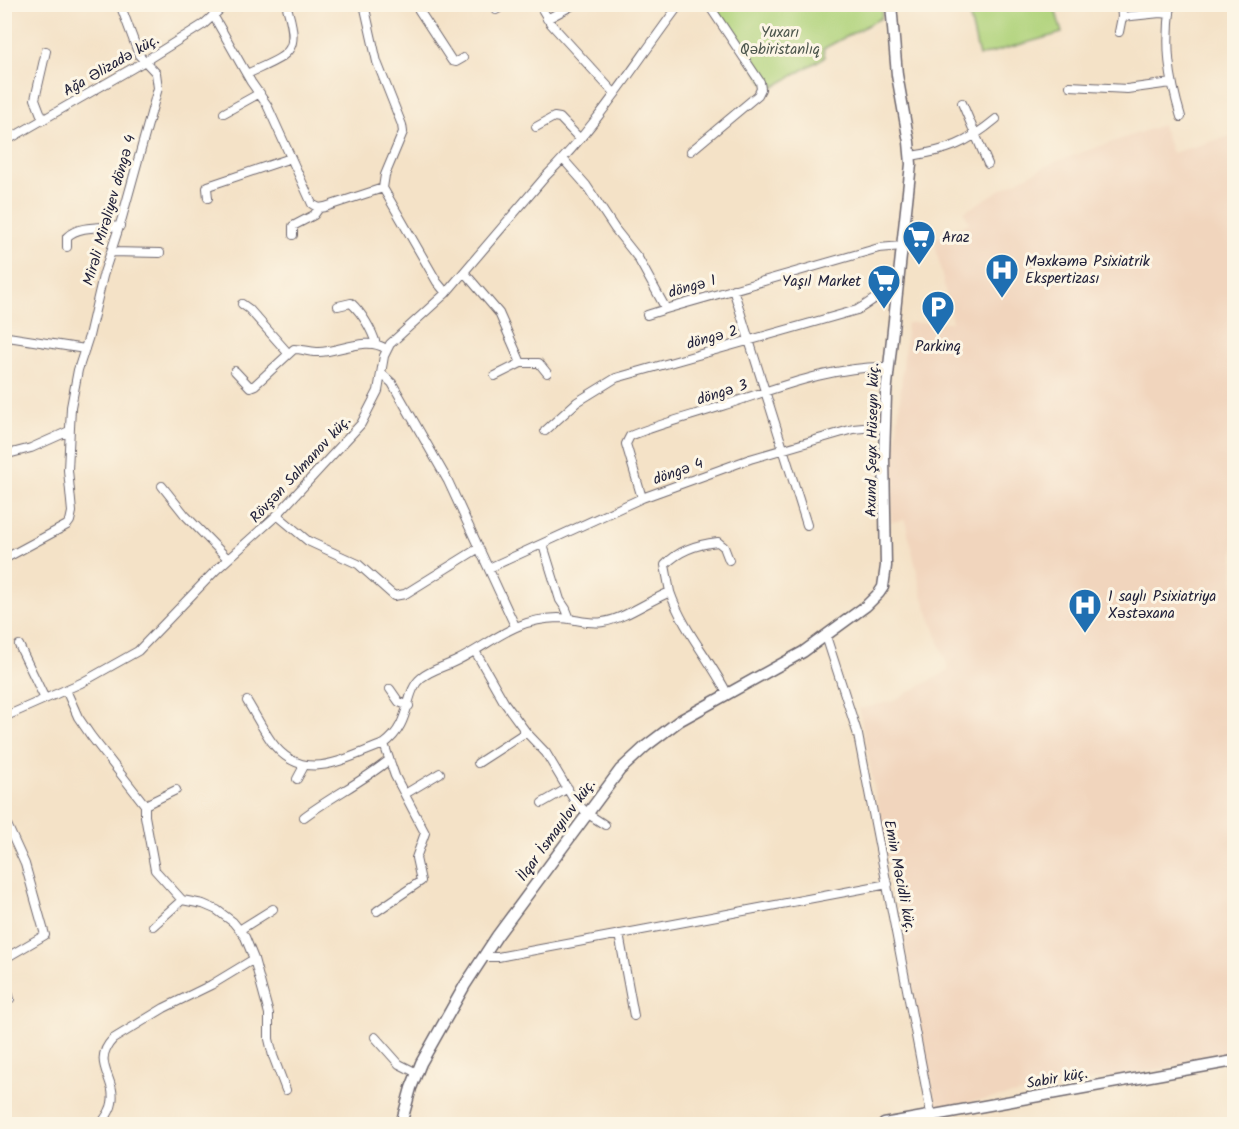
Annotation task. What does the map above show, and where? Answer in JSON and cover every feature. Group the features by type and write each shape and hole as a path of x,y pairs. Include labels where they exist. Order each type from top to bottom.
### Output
{"main road":[{"name":"Axund Şeyx Hüseyn küç.","path":"826,636 874,598 883,587 886,566 884,426 887,367 911,156 897,75 891,4"},
{"name":"İlqar İsmayılov küç.","path":"401,1125 417,1073 428,1048 483,957 607,786 628,762 679,721 790,660 826,636"},
{"name":"Sabir küç.","path":"884,1125 932,1120 1234,1061"}],"street":[{"name":"Mirəli Mirəliyev döngə 4","path":"4,559 67,525 72,512 68,470 69,431 78,370 158,88 156,73 137,50 120,4"},
{"name":"Ağa Əlizadə küç.","path":"4,142 145,61 204,24 226,4"},
{"path":"247,74 289,52 294,33 286,4"},
{"path":"363,4 377,62 403,132 385,175 383,188 437,282 446,293"},
{"path":"415,4 452,61 456,62 463,58"},
{"path":"496,10 506,4"},
{"path":"539,4 547,19 615,94"},
{"path":"547,19 575,4"},
{"path":"235,371 250,387 294,350 320,352 376,344 386,349 396,337 446,293 546,176 580,140 680,4"},
{"path":"691,151 758,95 761,89 760,82 708,4"},
{"path":"1119,32 1122,17 1121,4"},
{"path":"1171,4 1167,39 1171,83 1181,117"},
{"path":"1122,17 1170,14"},
{"path":"213,15 260,93 312,204 319,208"},
{"path":"43,120 35,99 45,51"},
{"path":"1070,86 1127,88 1171,83"},
{"path":"224,113 260,93"},
{"path":"962,103 988,164"},
{"path":"536,127 554,117 560,118 580,140"},
{"path":"911,156 951,148 975,136 996,119"},
{"path":"208,198 208,186 291,158"},
{"name":"döngə 1","path":"563,159 586,185 615,229 638,258 666,309 879,248 902,246"},
{"path":"293,235 293,226 314,215 319,208 383,188"},
{"path":"67,247 67,237 71,232 120,226"},
{"path":"111,252 160,253"},
{"path":"464,272 499,313 521,363"},
{"name":"döngə 2","path":"545,431 577,402 616,378 857,309 867,305 884,292 897,288"},
{"path":"733,289 807,525"},
{"path":"338,306 351,303 357,308 376,344"},
{"path":"242,304 288,353"},
{"path":"647,315 666,309"},
{"path":"8,337 85,349"},
{"name":"Rövşən Salmanov küç.","path":"4,717 66,690 138,651 228,559 277,516 304,484 356,432 378,391 386,349"},
{"path":"495,376 521,363 539,363 547,374"},
{"name":"döngə 3","path":"642,498 626,444 630,436 843,370 887,367"},
{"path":"382,374 392,383 448,482 515,626"},
{"name":"döngə 4","path":"489,568 642,498 783,448 853,429 884,426"},
{"path":"4,455 31,448 69,431"},
{"path":"162,486 185,515 228,559"},
{"path":"277,516 309,541 358,564 394,596 405,594 479,548"},
{"path":"727,693 676,610 665,566 682,552 696,546 718,542 724,547 729,560"},
{"path":"543,545 560,600 570,619"},
{"path":"247,701 271,741 282,754 304,766 331,763 392,739 403,723 412,691 419,679 475,651 515,626 542,620 570,619 588,623 606,622 670,592"},
{"name":"Emin Məcidli küç.","path":"826,636 858,735 932,1120"},
{"path":"19,645 45,699"},
{"path":"475,651 498,693 526,732 546,753 574,800 604,825"},
{"path":"390,689 399,702 409,706"},
{"path":"66,690 78,717 91,736 146,804 145,816 155,870 182,900 203,904 217,910 240,930 254,959 269,1014 271,1047 286,1090"},
{"path":"478,763 526,732"},
{"path":"377,910 421,881 416,858 425,833 389,760 384,744"},
{"path":"304,817 320,804 363,781 389,760"},
{"path":"297,779 304,766"},
{"path":"405,794 440,773"},
{"path":"542,803 568,788"},
{"path":"146,804 176,790"},
{"path":"4,818 25,864 45,935 4,959"},
{"path":"483,957 492,958 888,884"},
{"path":"153,926 182,900"},
{"path":"240,930 273,909"},
{"path":"619,934 634,1016"},
{"path":"100,1125 112,1105 111,1090 103,1058 107,1045 164,1008 211,985 254,959"},
{"path":"4,980 10,999"},
{"path":"375,1037 399,1064 417,1073"}],"shaded area":[{"name":"1 saylı Psixiatriya Xəstəxana","path":"1162,125 1172,153 1234,135 1234,1056 936,1108 859,709 893,701 949,670 923,598 905,520 891,522 907,323 952,322 934,239 969,223 964,212 1054,162"}],"green space":[{"name":"Yuxarı Qəbiristanlıq","path":"713,5 884,5 881,18 823,49 825,57 769,90"},
{"path":"967,5 1054,5 1062,33 979,56"}],"place":[{"name":"Araz","path":"919,266"},
{"name":"Məxkəmə Psixiatrik Ekspertizası","path":"1002,299"},
{"name":"Yaşıl Market","path":"884,310"},
{"name":"Parkinq","path":"938,336"},
{"name":"1 saylı Psixiatriya Xəstəxana","path":"1085,634"}]}
